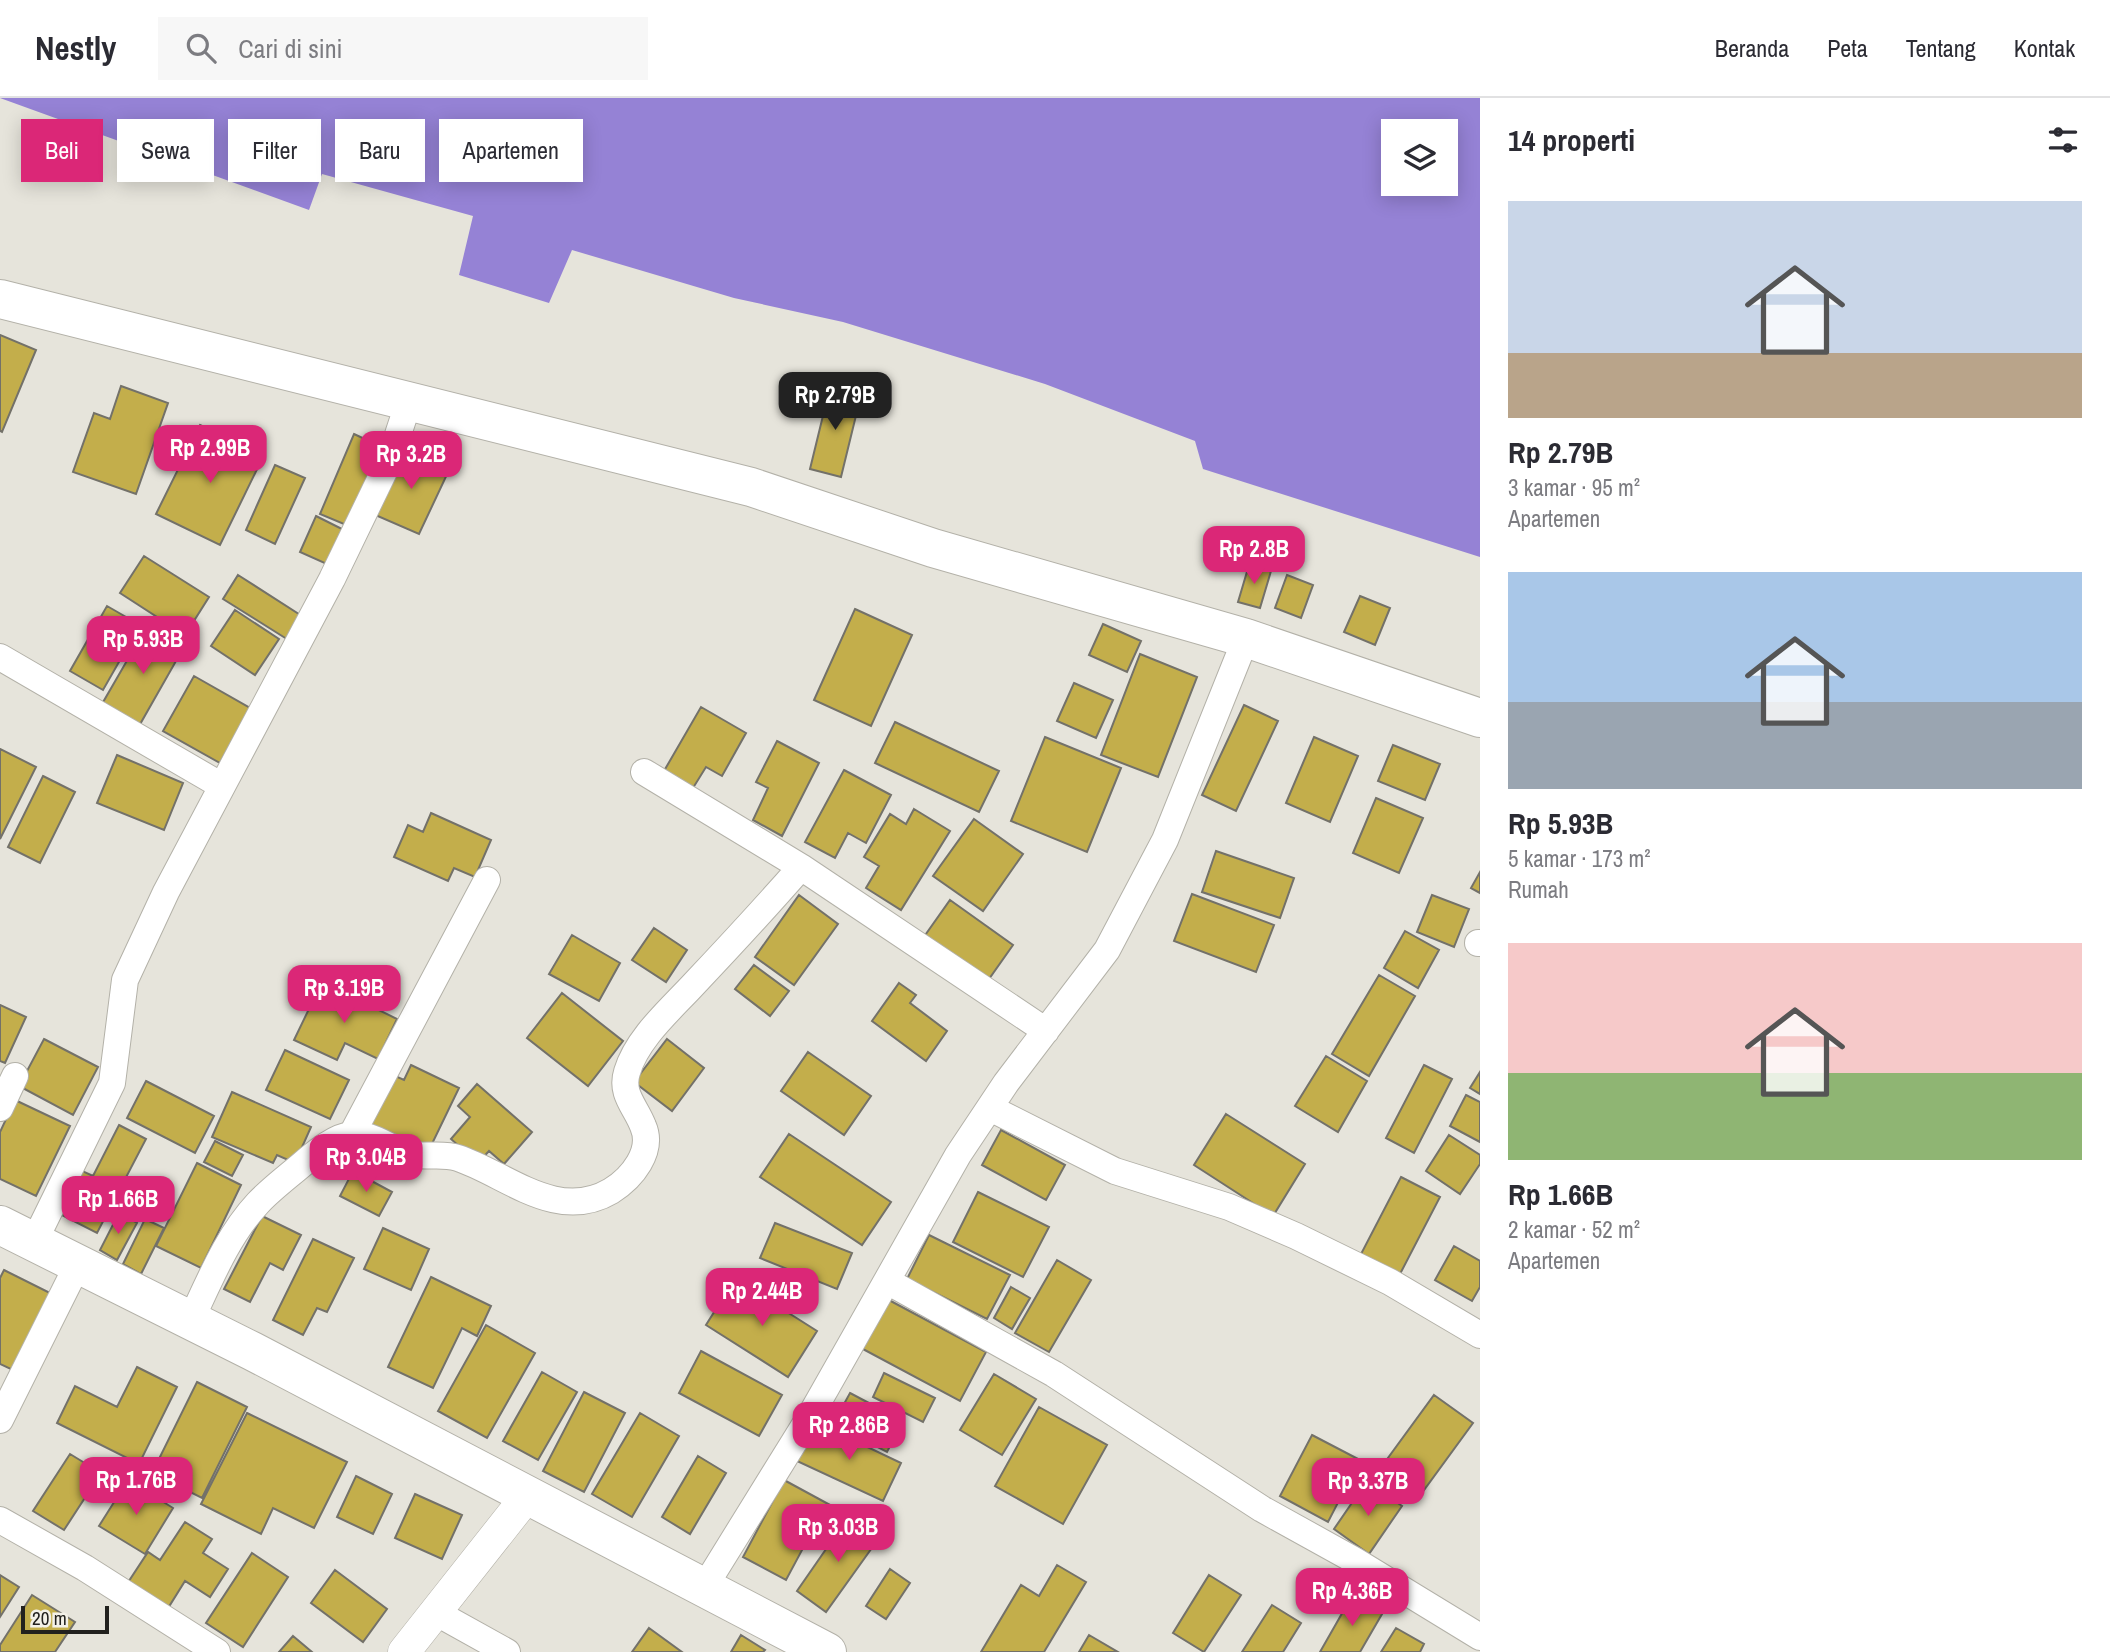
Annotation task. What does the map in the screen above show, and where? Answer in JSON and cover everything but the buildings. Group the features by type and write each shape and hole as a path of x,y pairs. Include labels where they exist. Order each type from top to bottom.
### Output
{"highway":[{"path":"0,299 751,487 933,548 1247,638 1480,718"},
{"path":"0,1225 252,1351 827,1652"}],"street":[{"path":"34,1242 112,1083 117,1058 116,1030 125,981 384,471 409,401"},
{"path":"705,1586 809,1419 958,1155 1107,950 1126,917 1165,840 1247,638"},
{"path":"0,657 222,786"},
{"path":"644,772 802,867 1046,1031"},
{"path":"190,1322 219,1262 257,1204 311,1157 338,1139 362,1135 409,1154 438,1154 461,1159 549,1199 580,1200 609,1192 632,1175 645,1148 643,1125 626,1092 626,1074 631,1062 662,1019 802,867"},
{"path":"352,1135 486,880"},
{"path":"0,1108 15,1076"},
{"path":"990,1108 1115,1171 1229,1208 1296,1236 1390,1282 1480,1335"},
{"path":"3,1406 78,1264"},
{"path":"887,1281 1054,1374 1262,1509 1354,1560 1480,1637"},
{"path":"404,1652 528,1495"},
{"path":"0,1520 85,1568 217,1652"},
{"path":"435,1612 507,1652"}],"shaded area":[{"path":"0,98 1480,98 1480,557 1203,469 1195,441 1045,384 843,322 734,298 572,250 549,303 459,275 473,216 351,182 425,182 425,119 335,119 335,178 322,174 321,177 321,119 228,119 228,181 214,176 214,119 117,119 117,140 103,135 103,119 58,119"},
{"path":"232,182 319,182 309,210"}]}
